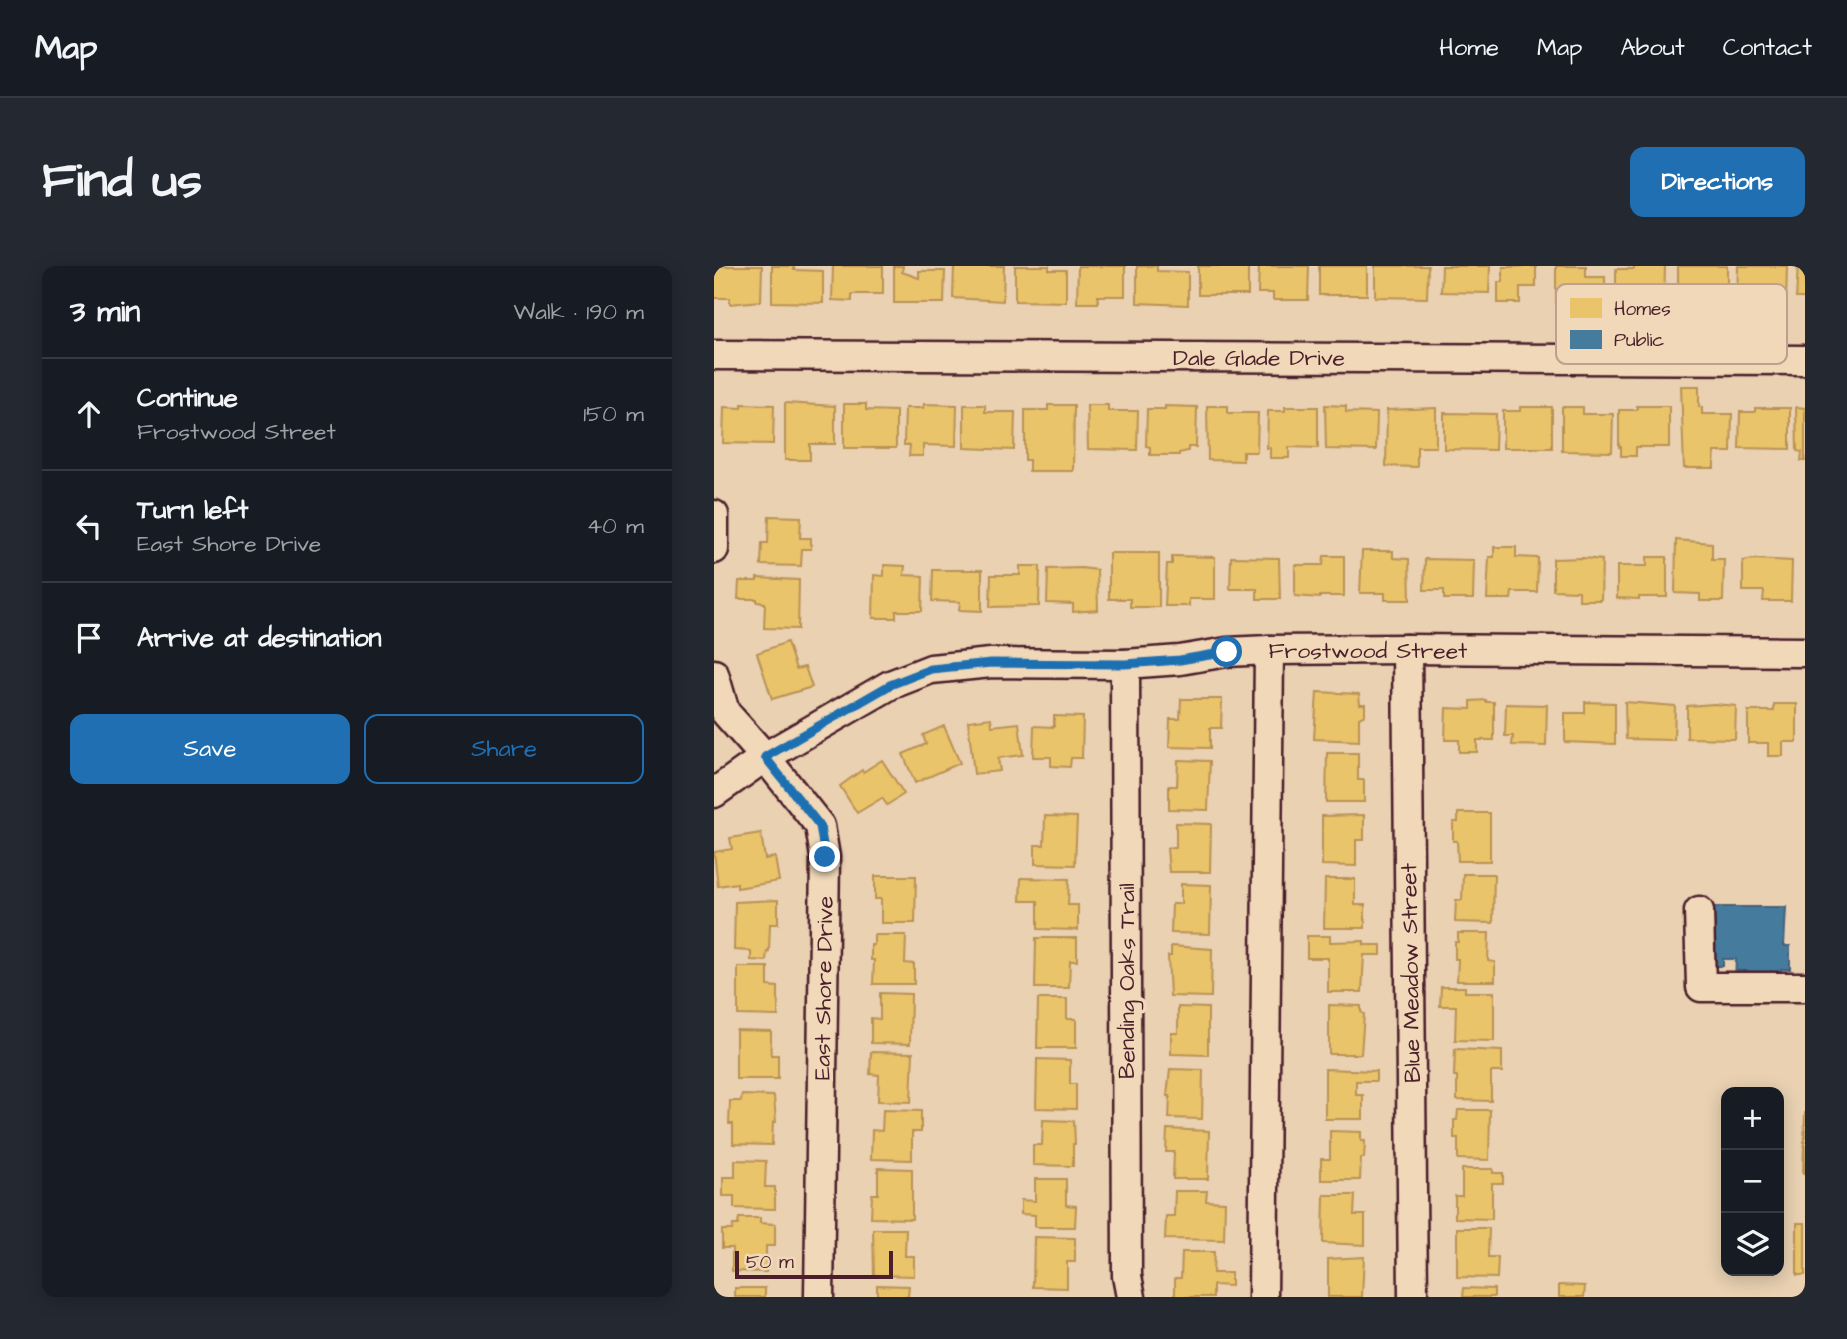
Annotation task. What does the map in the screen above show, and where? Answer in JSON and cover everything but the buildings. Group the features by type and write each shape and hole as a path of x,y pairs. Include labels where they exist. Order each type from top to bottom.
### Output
{"street":[{"name":"Dale Glade Drive","path":"714,355 1556,359"},
{"name":"Dale Glade Drive","path":"1787,360 1805,360"},
{"path":"714,515 714,549"},
{"name":"Blue Meadow Street","path":"1407,649 1413,1297"},
{"path":"1263,1297 1269,650"},
{"name":"Frostwood Street","path":"714,793 765,757 890,685 931,669 991,663 1125,664 1269,650 1805,652"},
{"name":"Bending Oaks Trail","path":"1125,664 1127,1276 1131,1297"},
{"name":"East Shore Drive","path":"714,674 725,712 820,826 825,857 819,1297"},
{"path":"1699,911 1701,987 1805,987"}],"route":[{"path":"825,857 820,826 765,757 890,685 931,669 991,663 1125,664 1180,660 1227,652"}]}
